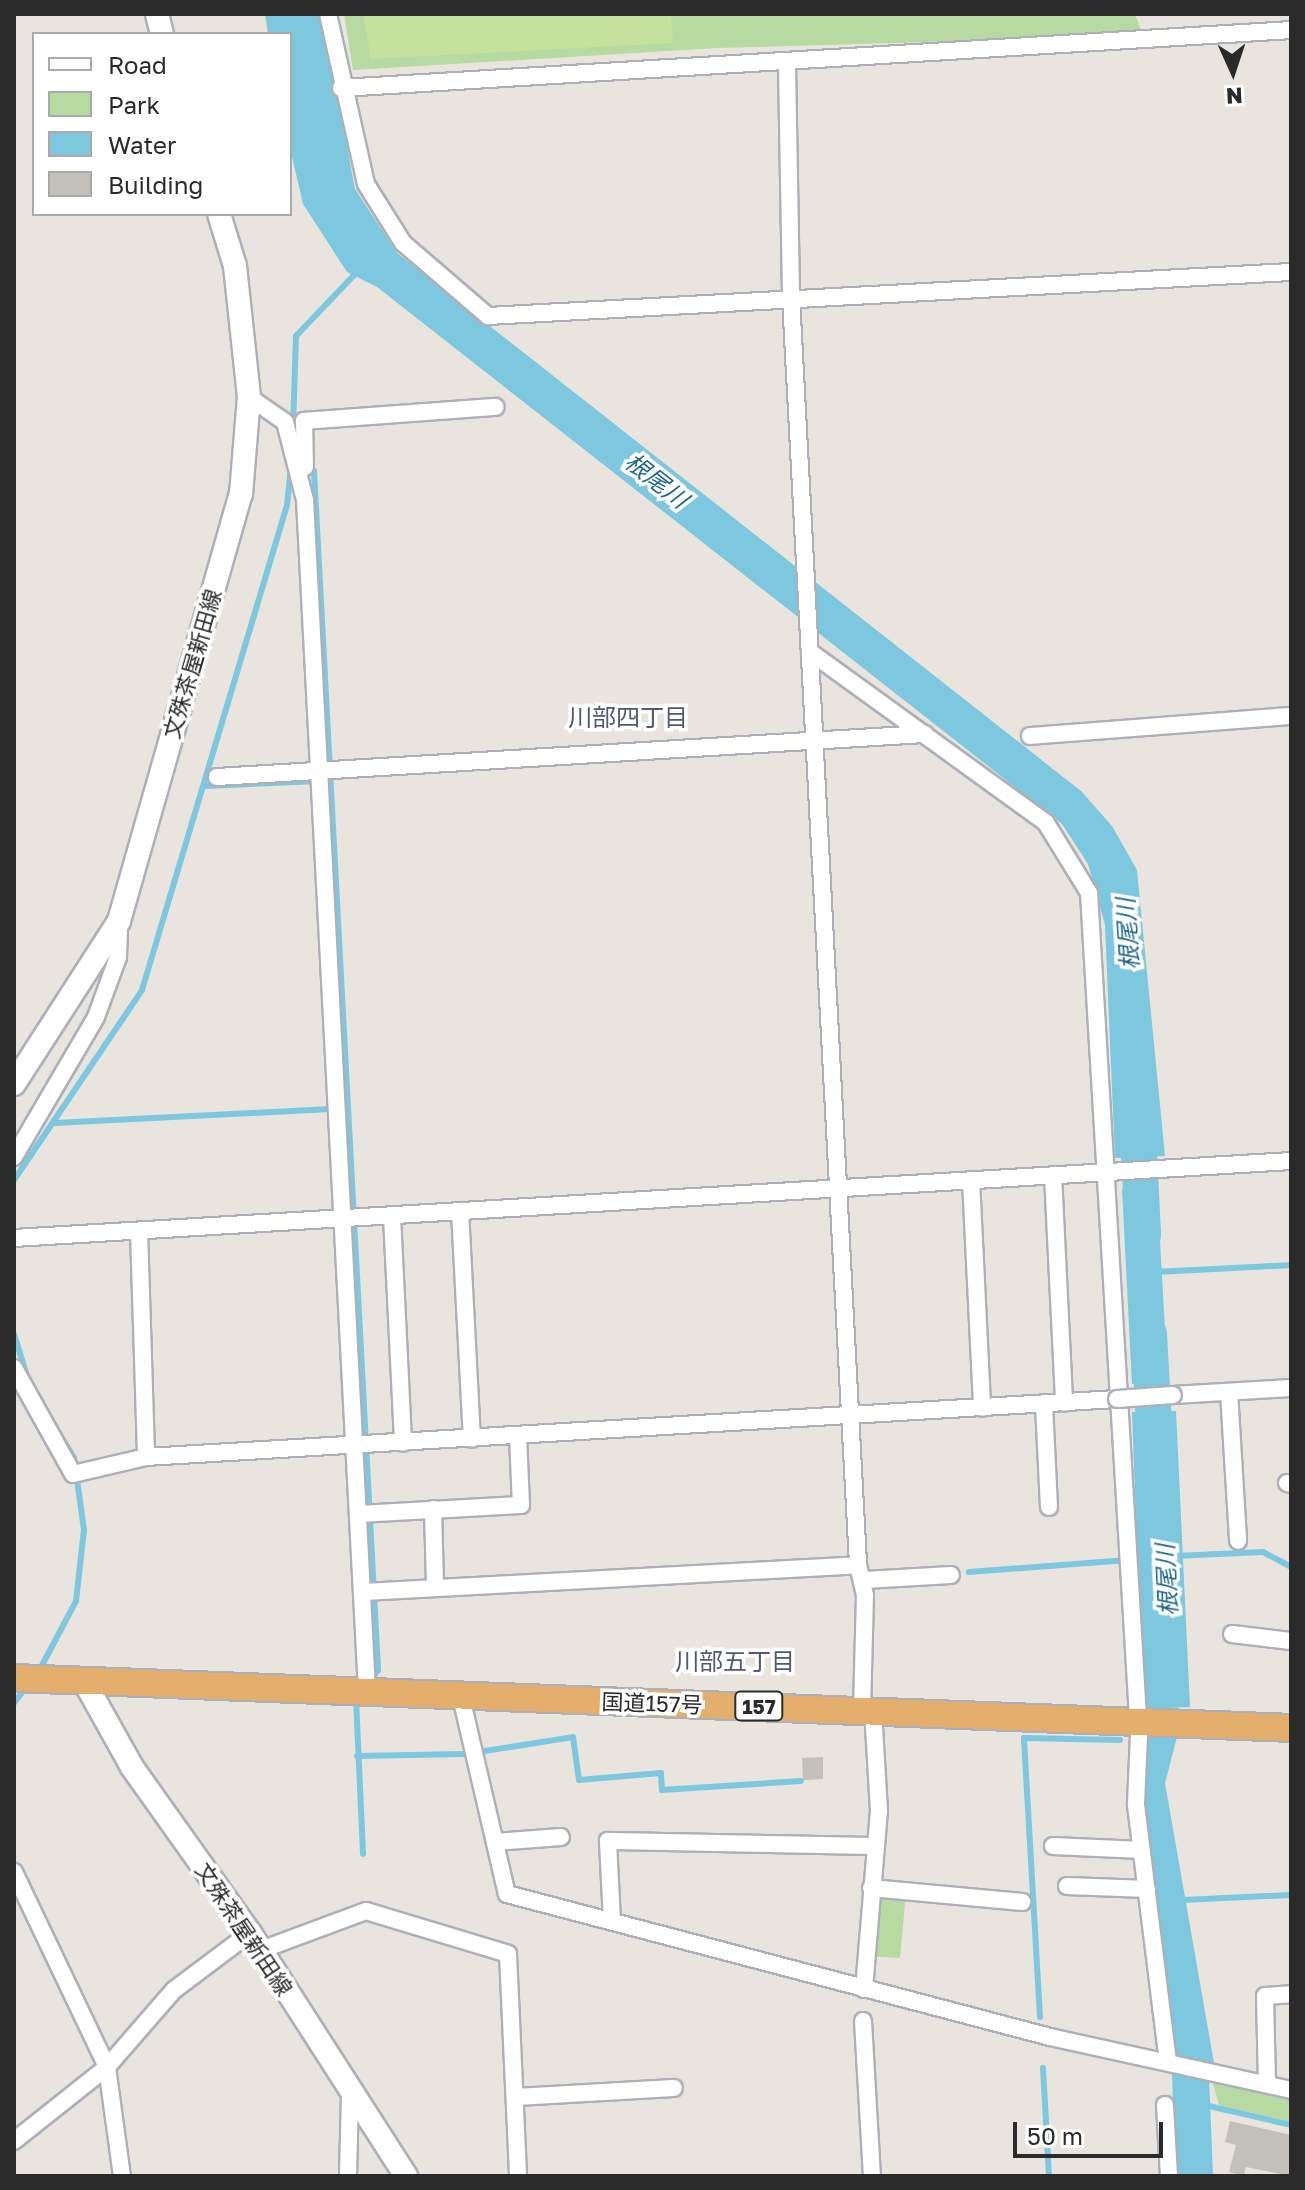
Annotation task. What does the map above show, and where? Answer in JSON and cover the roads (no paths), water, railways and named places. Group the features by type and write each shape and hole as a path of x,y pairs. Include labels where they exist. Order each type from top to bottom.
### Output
{"highway":[{"name":"国道157号","path":"26,1679 1291,1728"}],"main road":[{"name":"文殊茶屋新田線","path":"14,1084 119,921 241,494 249,397 235,266 220,216"},
{"name":"文殊茶屋新田線","path":"84,1681 132,1767 256,1941 350,2093 406,2176"}],"street":[{"path":"328,14 341,88 366,184 403,243 488,316 1291,272"},
{"path":"341,88 787,65 1291,30"},
{"path":"787,65 791,298 876,1846 864,1989"},
{"path":"249,397 285,422 305,500"},
{"path":"360,1690 364,1592 318,771 304,421 495,407"},
{"path":"810,646 1046,823 1078,867 1095,920 1113,1172 1129,1560 1156,1722 1134,1783 1168,2061"},
{"path":"1030,736 1291,716"},
{"path":"217,777 925,734"},
{"path":"14,1157 96,1017 118,957 119,921"},
{"path":"14,1238 1291,1161"},
{"path":"1053,1175 1064,1403"},
{"path":"971,1180 982,1408"},
{"path":"460,1211 472,1439"},
{"path":"392,1216 403,1443"},
{"path":"139,1231 146,1457"},
{"path":"14,1368 73,1474 146,1457 518,1437 1291,1388"},
{"path":"1229,1392 1238,1541"},
{"path":"1044,1405 1049,1507"},
{"path":"358,1514 521,1505 518,1437"},
{"path":"433,1509 435,1588"},
{"path":"364,1592 861,1573 951,1575"},
{"path":"1232,1634 1291,1641"},
{"path":"461,1697 507,1894 864,1989 1291,2090"},
{"path":"495,1842 561,1837"},
{"path":"612,1921 608,1841 876,1846"},
{"path":"1053,1846 1142,1850"},
{"path":"16,1881 107,2067 122,2176"},
{"path":"1067,1886 1147,1889"},
{"path":"871,1888 1022,1902"},
{"path":"14,2141 107,2067 174,1990 256,1941 366,1911 508,1954 518,2176"},
{"path":"1267,2084 1265,1996 1291,1994"},
{"path":"863,2021 872,2176"},
{"path":"516,2097 674,2088"},
{"path":"348,2176 350,2093"},
{"path":"1165,2105 1169,2176"}],"water":[{"path":"265,14 322,14 355,189 397,253 1081,791 1112,826 1137,870 1165,1156 1115,1158 1105,925 1088,864 1062,824 377,287 347,272 303,204 292,157 292,32 268,32"},
{"path":"1157,1187 1168,1383 1132,1384 1122,1189"},
{"path":"1176,1411 1190,1707 1143,1709 1132,1412"},
{"path":"1144,1737 1177,1737 1165,1783 1214,2063 1174,2055 1141,1805"},
{"path":"1172,2070 1209,2077 1213,2176 1175,2176"}],"waterway":[{"path":"293,427 296,336 358,271"},
{"path":"14,1180 142,990 287,505 291,467"},
{"path":"307,467 314,471 378,1670 370,1680"},
{"path":"206,786 318,781"},
{"path":"55,1123 335,1109"},
{"name":"根尾川","path":"1137,1111 1143,1235"},
{"path":"1155,1272 1291,1265"},
{"path":"14,1334 27,1376"},
{"name":"根尾川","path":"1149,1334 1156,1459"},
{"path":"39,1671 76,1601 84,1530 74,1458 51,1420"},
{"path":"1175,1556 1263,1552 1291,1567"},
{"path":"969,1572 1128,1560"},
{"path":"14,1703 27,1686"},
{"path":"356,1699 363,1854"},
{"path":"357,1756 466,1754 573,1737 579,1780 661,1773 662,1790 801,1781"},
{"path":"1040,2017 1024,1738 1120,1740"},
{"path":"1183,1900 1291,1895"},
{"path":"1043,2068 1049,2176"},
{"path":"1209,2106 1291,2125"}],"district":[{"name":"川部四丁目","path":"628,717"},
{"name":"川部五丁目","path":"735,1661"}]}
